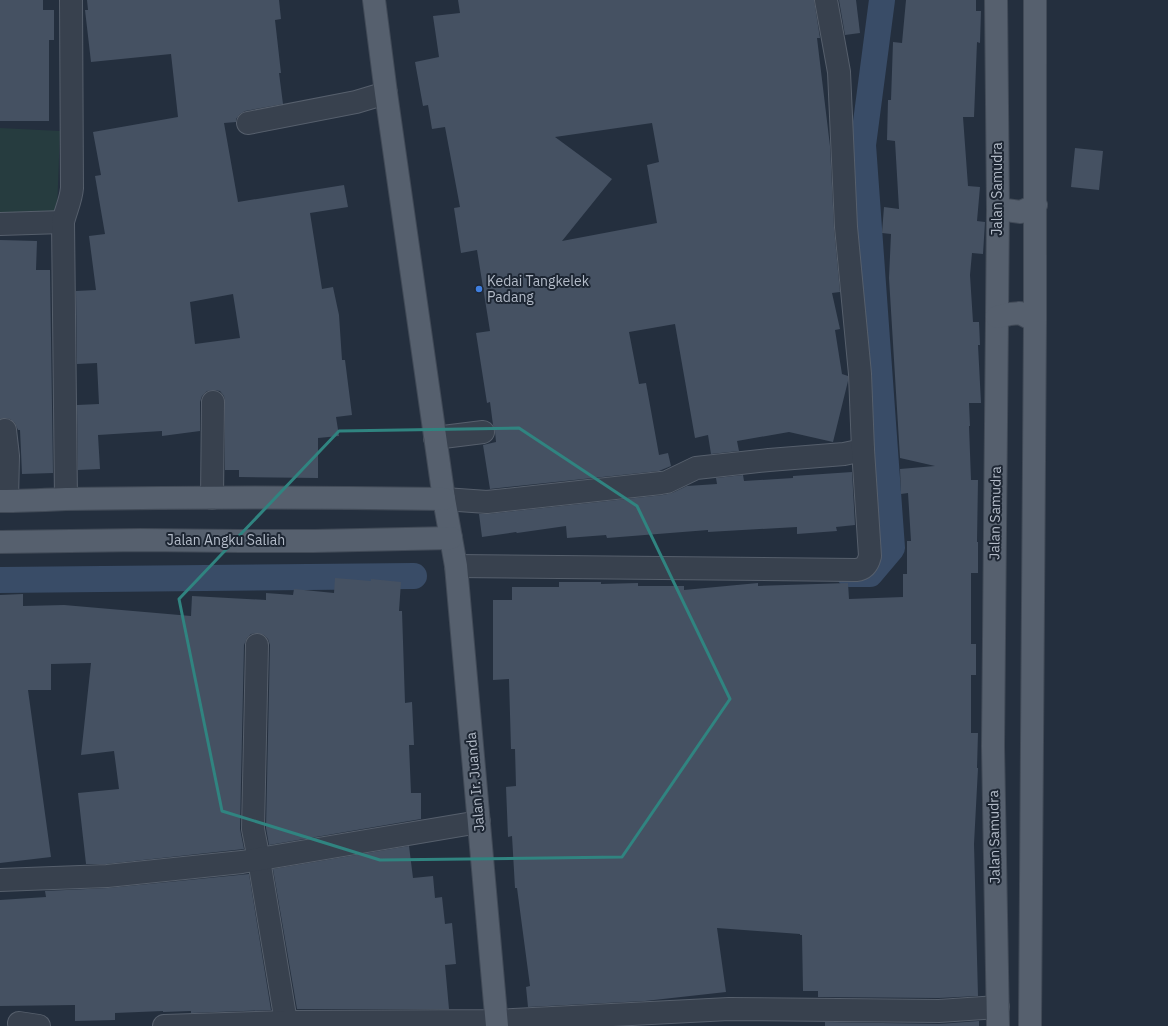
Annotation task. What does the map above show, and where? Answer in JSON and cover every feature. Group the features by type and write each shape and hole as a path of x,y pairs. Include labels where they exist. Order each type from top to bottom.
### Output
{"main road":[{"name":"Jalan Ir. Juanda","path":"374,0 435,438 456,566 496,1023"},
{"name":"Jalan Samudra","path":"996,0 998,209 993,746 998,1017"},
{"path":"1030,1026 1036,205 1035,0"},
{"path":"998,209 1021,212 1036,205"},
{"path":"997,317 1020,313 1035,321"},
{"path":"4,501 212,498 444,499"},
{"name":"Jalan Angku Saliah","path":"0,542 140,540 306,541 451,538"}],"street":[{"path":"66,499 63,222 70,201 72,188 71,0"},
{"path":"456,566 856,570 866,566 869,562 870,556 860,374 846,227 839,72 826,0"},
{"path":"248,124 356,102 386,93"},
{"path":"0,224 63,222"},
{"path":"212,498 213,402"},
{"path":"4,501 8,456 5,430"},
{"path":"435,438 483,432"},
{"path":"444,499 486,502 661,483 667,482 696,468 844,454 863,450"},
{"path":"257,645 253,829 286,1022"},
{"path":"0,880 107,876 259,860 479,822"},
{"path":"164,1026 286,1022 496,1023 729,1009 939,1011 998,1017"}],"highlighted area":[{"path":"519,428 637,506 730,699 622,857 380,860 222,811 179,599 339,431"}],"green space":[{"path":"0,128 60,131 57,212 0,213"}],"building":[{"path":"0,0 43,0 43,10 54,10 54,40 49,40 49,121 0,121"},
{"path":"87,0 279,0 281,19 275,20 283,104 245,111 240,114 236,119 236,122 224,123 238,202 344,185 348,207 310,213 322,289 333,287 339,315 342,360 345,360 352,415 336,417 339,436 318,438 318,478 239,477 239,470 225,470 225,402 224,396 220,391 214,390 207,391 202,396 200,402 200,431 162,436 162,431 98,435 100,469 78,470 77,405 99,404 97,363 77,364 76,291 96,290 89,236 105,234 95,176 101,175 93,132 178,117 171,54 91,62 85,10 88,10","holes":["233,294 240,338 195,344 190,302"]},
{"path":"458,0 814,0 820,38 817,38 830,146 834,228 840,292 832,293 840,329 835,330 842,374 848,376 833,442 789,432 737,441 739,451 711,454 708,435 695,438 675,324 629,332 639,384 646,383 659,455 668,453 671,466 659,471 490,489 483,445 496,442 490,402 487,403 476,333 490,331 477,250 461,253 454,208 460,207 445,127 432,129 428,105 423,106 415,62 439,57 433,16 460,13","holes":["652,123 659,162 647,165 657,223 562,241 612,179 555,137"]},
{"path":"839,0 856,0 860,33 845,35"},
{"path":"906,0 976,0 976,11 981,11 980,43 977,42 974,117 963,117 968,186 980,187 977,221 985,222 983,254 972,253 970,275 973,322 979,322 980,345 978,345 981,403 969,403 971,480 978,480 978,573 971,573 971,644 976,644 976,675 971,675 971,733 978,733 978,768 974,844 978,996 939,998 818,997 818,991 803,991 802,935 717,928 726,992 645,1001 528,1007 526,987 530,986 517,888 515,888 512,836 508,837 506,787 516,786 515,749 511,749 509,679 493,680 493,600 512,600 512,587 559,587 559,582 601,582 601,584 638,583 638,586 684,586 684,590 758,583 758,586 848,583 849,599 903,597 903,574 907,574 907,541 911,541 908,493 901,494 900,469 935,466 900,458 889,278 891,234 882,233 884,207 899,209 895,141 887,140 888,100 891,100 893,42 902,43"},
{"path":"1075,148 1103,151 1099,190 1071,187"},
{"path":"0,240 37,241 36,270 50,270 53,473 22,474 20,430 18,430 15,423 10,419 0,419"},
{"path":"852,472 855,525 836,527 837,531 797,534 797,527 708,532 708,530 607,538 606,535 567,538 566,526 482,537 479,514 663,495 672,493 687,486 717,484 716,478 743,475 744,481"},
{"path":"335,578 401,582 399,611 402,611 405,703 412,702 414,745 409,745 411,793 421,793 421,819 269,845 266,828 270,645 268,639 264,635 257,633 251,634 247,638 244,645 240,829 244,849 106,864 86,864 78,793 119,789 114,751 81,755 91,663 51,664 51,690 28,690 51,857 0,863 0,595 23,594 23,606 64,605 191,616 192,596 266,600 266,593 293,595 294,589 334,593"},
{"path":"409,846 413,878 433,876 435,898 442,897 445,924 452,923 456,964 445,965 449,1009 297,1009 273,869"},
{"path":"249,874 271,1010 191,1013 191,1011 163,1011 115,1013 115,1020 75,1021 75,1005 0,1006 0,900 46,897 45,891 108,888"},
{"path":"979,1021 979,1026 825,1026 825,1022 939,1024"}],"waterway":[{"path":"849,574 870,574 892,548 863,145 882,0"},
{"path":"0,580 414,576"}],"place":[{"name":"Kedai Tangkelek Padang","path":"479,289"}]}
